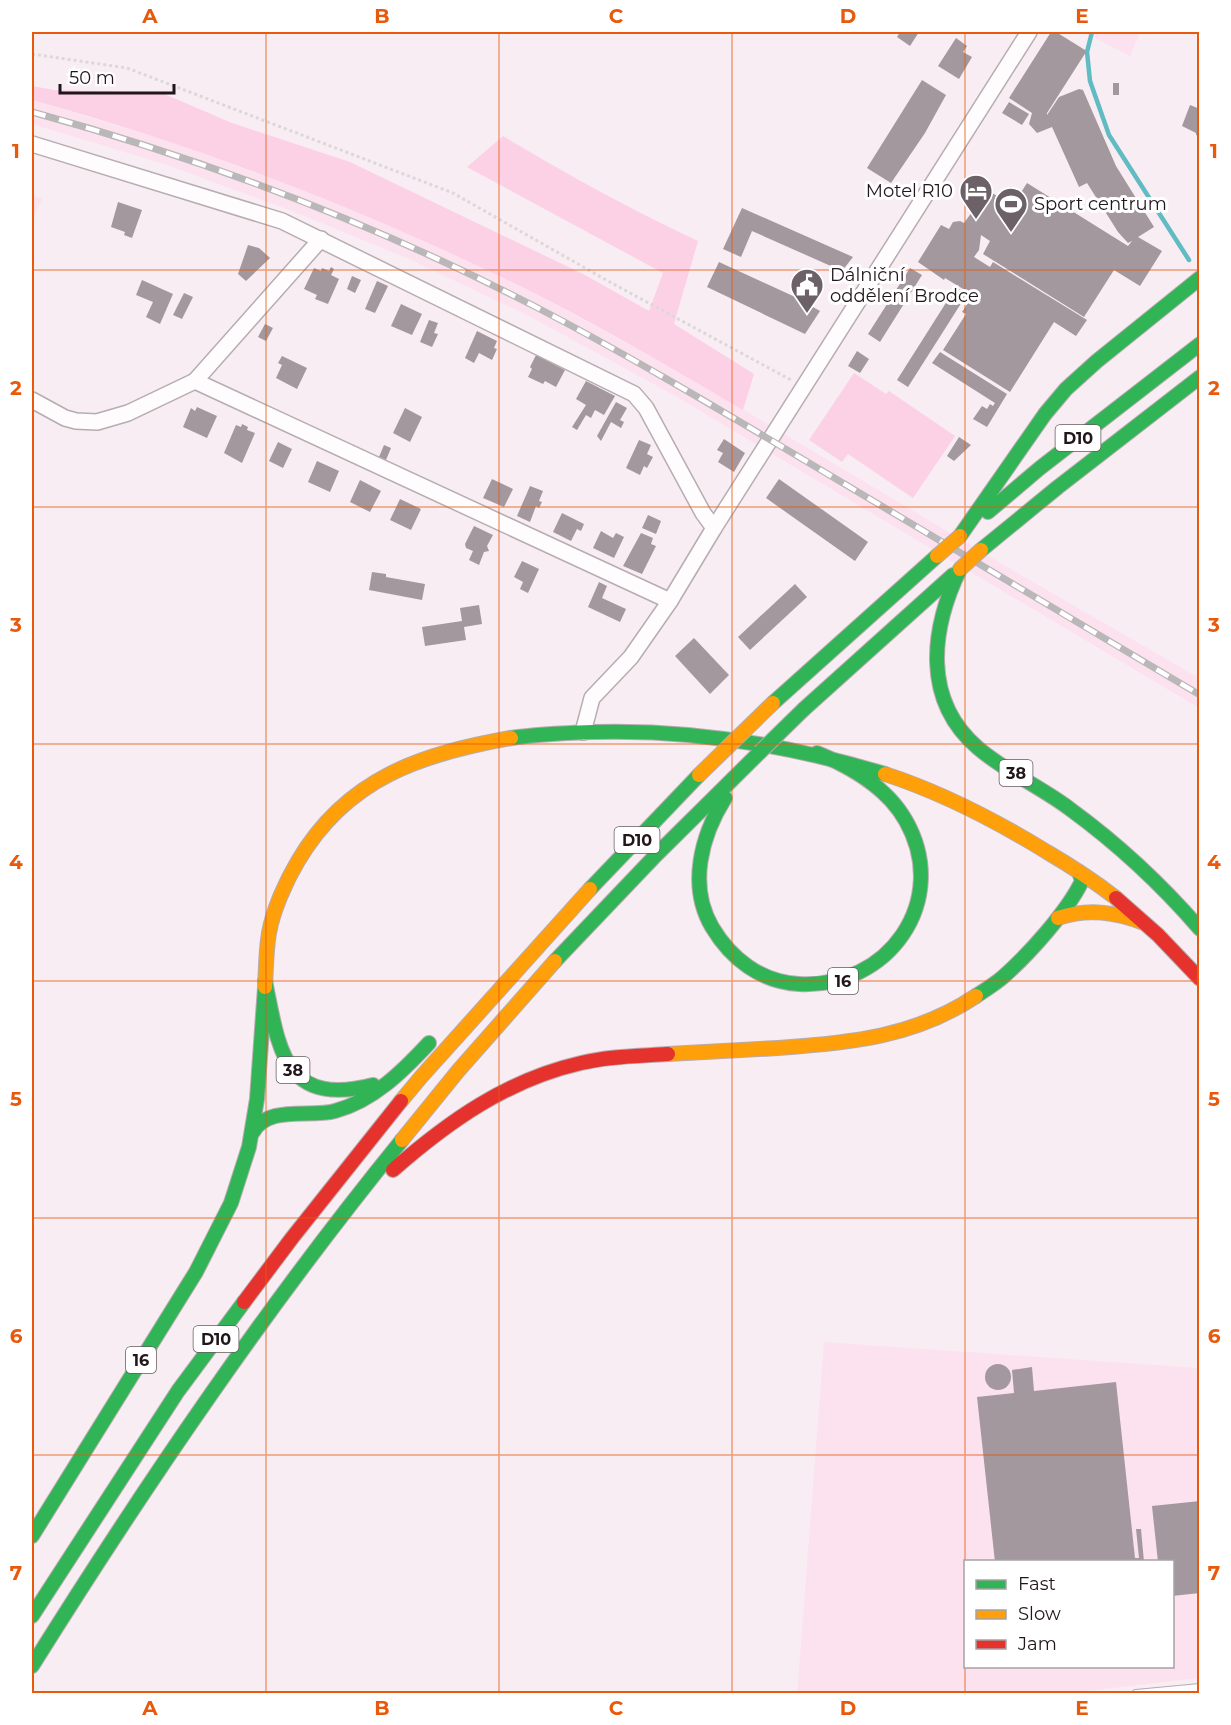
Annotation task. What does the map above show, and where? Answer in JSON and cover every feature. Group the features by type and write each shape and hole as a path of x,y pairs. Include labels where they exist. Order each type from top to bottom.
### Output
{"main road":[{"path":"960,536 1045,414 1066,389 1200,278"},
{"name":"D10","path":"32,1616 178,1391 292,1238 421,1077 575,905 699,775 773,703 937,556 1040,468 1200,344"},
{"name":"D10","path":"32,1666 199,1407 310,1253 433,1101 525,996 621,891 804,709 981,550 1084,466 1200,377"},
{"name":"38","path":"960,569 941,610 936,642 937,676 944,701 957,726 977,747 1068,808 1109,839 1166,891 1200,929"},
{"name":"16","path":"32,1536 196,1272 231,1203 253,1132 269,932 274,909 284,884 308,841 321,824 363,789 404,766 445,751 508,738 648,730 701,734 780,745 817,753 859,774 884,794 906,820 915,841 920,862 920,891 912,919 905,932 885,957 865,971 843,981 811,986 763,976 736,958 716,933 703,902 700,869 705,835 713,816 734,781"},
{"path":"817,753 942,795 989,817 1079,872 1114,897 1144,922 1200,979"},
{"path":"310,1253 371,1189 429,1139 482,1101 526,1079 560,1067 594,1060 653,1054 838,1044 886,1036 910,1029 958,1008 1002,978 1035,945 1079,890 1082,881 1079,872"},
{"path":"493,975 575,905"},
{"path":"1058,918 1077,912 1099,910 1144,922"},
{"name":"38","path":"265,981 280,1049 289,1066 303,1080 333,1090 360,1089 396,1073 412,1062"},
{"path":"253,1132 258,1122 264,1119 321,1114 354,1103 384,1086 412,1062 436,1036"}],"street":[{"path":"583,732 592,698 631,657 670,601 1029,32"},
{"path":"32,144 282,221 634,394 646,408 703,513 714,528"},
{"path":"32,400 65,418 97,422 128,413 195,381 321,239"},
{"path":"195,381 670,601"}],"lane":[{"path":"1136,1694 1200,1688"}],"path":[{"path":"32,54 128,68 453,193 608,281 805,388"}],"shaded area":[{"path":"1083,32 1140,32 1130,56"},
{"path":"32,86 54,90 162,93 232,123 350,162 585,275 649,311 663,273 467,167 503,136 599,191 698,241 674,324 754,374 743,410 536,294 414,237 352,210 225,161 162,139 32,100"},
{"path":"32,100 174,143 300,189 419,238 538,295 682,373 1199,678 1199,708 670,393 527,315 409,259 292,211 167,165 32,124"},
{"path":"32,195 42,199 32,222"},
{"path":"854,373 886,394 889,391 955,436 913,498 848,454 842,462 809,440"},
{"path":"824,1342 1199,1368 1199,1678 1062,1694 797,1694"}],"building":[{"path":"900,32 919,32 910,46 897,37"},
{"path":"1051,32 1056,32 1086,52 1047,115 1059,97 1079,89 1083,90 1116,166 1154,227 1138,237 1162,251 1140,286 1114,270 1084,317 983,254 990,241 981,235 979,250 974,257 990,267 993,262 1087,320 1076,336 1054,322 1010,392 943,350 966,314 962,312 973,295 945,278 944,280 918,262 941,225 949,229 953,222 964,223 982,198 985,189 1013,205 1027,183 1128,246 1132,241 1128,243 1118,232 1087,183 1079,187 1052,127 1037,133 1029,124 1032,113 1009,98"},
{"path":"956,38 967,46 963,52 972,57 959,79 938,66"},
{"path":"922,80 946,95 925,133 891,183 867,168"},
{"path":"1113,83 1119,83 1119,95 1113,95"},
{"path":"1009,102 1029,114 1022,125 1002,113"},
{"path":"1190,105 1200,109 1200,136 1182,126"},
{"path":"118,202 142,210 132,238 124,235 125,232 111,227"},
{"path":"742,208 853,257 842,271 752,231 741,257 723,249"},
{"path":"248,245 259,248 270,258 246,281 238,274"},
{"path":"719,262 820,311 805,334 707,287"},
{"path":"331,267 334,269 331,275 339,279 328,304 315,299 317,295 304,289 314,268 329,271"},
{"path":"910,268 922,275 880,342 868,334"},
{"path":"352,276 361,280 355,293 347,289"},
{"path":"142,280 173,294 160,324 146,317 153,302 136,295"},
{"path":"377,281 388,286 375,313 365,309"},
{"path":"956,287 967,294 908,387 897,380"},
{"path":"184,293 193,297 182,319 173,315"},
{"path":"401,304 422,314 412,335 391,326"},
{"path":"429,320 438,323 434,333 438,334 432,347 420,342"},
{"path":"265,324 273,328 266,341 258,337"},
{"path":"477,331 497,341 494,348 497,349 492,360 479,353 474,363 465,358"},
{"path":"857,351 869,359 860,373 848,366"},
{"path":"940,352 1007,394 987,427 973,419 982,406 987,409 990,404 993,406 995,403 932,363"},
{"path":"536,355 565,370 556,387 545,381 543,384 528,377"},
{"path":"282,356 307,368 297,389 276,378 282,365 278,363"},
{"path":"586,381 615,396 604,415 595,410 591,418 586,415 577,430 572,427 586,405 576,399"},
{"path":"616,402 627,408 620,420 624,422 621,428 611,422 601,441 597,436"},
{"path":"197,407 217,416 207,438 183,427 191,408 195,411"},
{"path":"405,408 422,417 410,442 393,433"},
{"path":"242,424 248,427 247,430 255,433 242,463 224,453 236,425 241,427"},
{"path":"959,437 971,445 954,461 947,456"},
{"path":"724,439 745,453 734,472 718,462 723,453 717,450"},
{"path":"639,440 651,445 647,454 653,457 647,468 644,466 640,475 626,468"},
{"path":"278,442 292,449 283,468 269,461"},
{"path":"384,445 391,448 386,460 379,457"},
{"path":"317,461 339,471 330,492 308,482"},
{"path":"492,479 513,489 504,507 483,498"},
{"path":"779,479 868,542 855,561 766,498"},
{"path":"360,480 381,491 370,512 350,502"},
{"path":"530,486 543,491 539,501 542,502 539,508 536,506 530,522 517,516"},
{"path":"400,499 421,509 411,530 390,520"},
{"path":"562,513 584,524 581,531 577,529 571,541 553,532"},
{"path":"648,515 661,521 656,534 642,528"},
{"path":"474,526 493,535 487,546 489,551 484,552 479,565 469,560 473,551 466,548 465,544"},
{"path":"601,531 613,538 616,533 624,537 614,558 593,548"},
{"path":"641,533 653,538 651,544 656,546 642,574 623,566"},
{"path":"522,561 539,569 528,593 520,589 523,582 514,577"},
{"path":"372,572 425,584 422,600 369,590"},
{"path":"599,582 607,586 602,598 626,609 620,622 588,607"},
{"path":"795,584 807,597 750,650 738,637"},
{"path":"479,605 482,624 464,627 466,640 425,646 422,627 462,621 460,608"},
{"path":"694,638 729,675 710,694 675,656"},
{"path":"998,1364 1007,1368 1011,1377 1007,1386 998,1390 989,1386 985,1377 989,1368"},
{"path":"1032,1367 1034,1391 1116,1382 1135,1558 1139,1558 1136,1529 1141,1529 1144,1560 995,1560 977,1397 1014,1393 1012,1370"},
{"path":"1200,1501 1200,1593 1174,1596 1174,1560 1158,1560 1152,1506"}],"waterway":[{"path":"1092,32 1087,52 1090,81 1109,135 1189,260"}],"railway":[{"path":"32,112 96,130 224,172 351,221 474,276 534,306 682,388 1200,695"}],"traffic: fast":[{"path":"960,536 1045,414 1066,389 1200,278"},
{"path":"988,512 1040,468 1200,344"},
{"path":"981,550 1200,377"},
{"path":"773,703 937,556"},
{"path":"960,569 943,616 938,639 937,663 940,686 947,708 960,729 989,757 1059,801 1122,850 1170,896 1200,929"},
{"path":"804,709 953,575"},
{"path":"760,752 804,709"},
{"path":"511,738 593,732 704,736 777,747 885,774"},
{"path":"555,961 656,855 760,752"},
{"path":"725,798 709,828 700,861 699,878 705,911 720,939 748,967 772,979 799,984 831,982 860,972 884,956 903,934 915,909 921,881 918,851 906,821 889,798 855,772 817,753"},
{"path":"590,889 699,775"},
{"path":"976,996 1003,977 1047,932 1082,881 1079,872"},
{"path":"265,981 275,1029 282,1049 290,1067 303,1080 320,1088 343,1090 373,1085"},
{"path":"32,1536 196,1272 231,1203 249,1147 257,1099 265,987"},
{"path":"253,1132 268,1118 290,1114 325,1113 362,1100 398,1074 429,1043"},
{"path":"32,1666 209,1397 303,1267 402,1140"},
{"path":"32,1616 178,1391 244,1302"}],"traffic: slow":[{"path":"937,556 960,536"},
{"path":"960,569 981,550"},
{"path":"699,775 773,703"},
{"path":"265,987 269,933 281,896 298,861 339,809 363,790 389,774 417,762 478,744 511,738"},
{"path":"885,774 988,818 1065,863 1116,898"},
{"path":"401,1101 590,889"},
{"path":"1058,918 1091,912 1123,916 1144,923"},
{"path":"402,1140 458,1071 555,961"},
{"path":"668,1054 831,1044 881,1036 929,1021 976,996"}],"traffic: jam":[{"path":"1116,898 1158,935 1200,979"},
{"path":"393,1170 436,1135 480,1104 528,1080 581,1063 668,1054"},
{"path":"244,1302 401,1101"}],"place":[{"name":"Motel R10","path":"976,220"},
{"name":"Sport centrum","path":"1011,233"},
{"name":"Dálniční oddělení Brodce","path":"807,314"}]}
